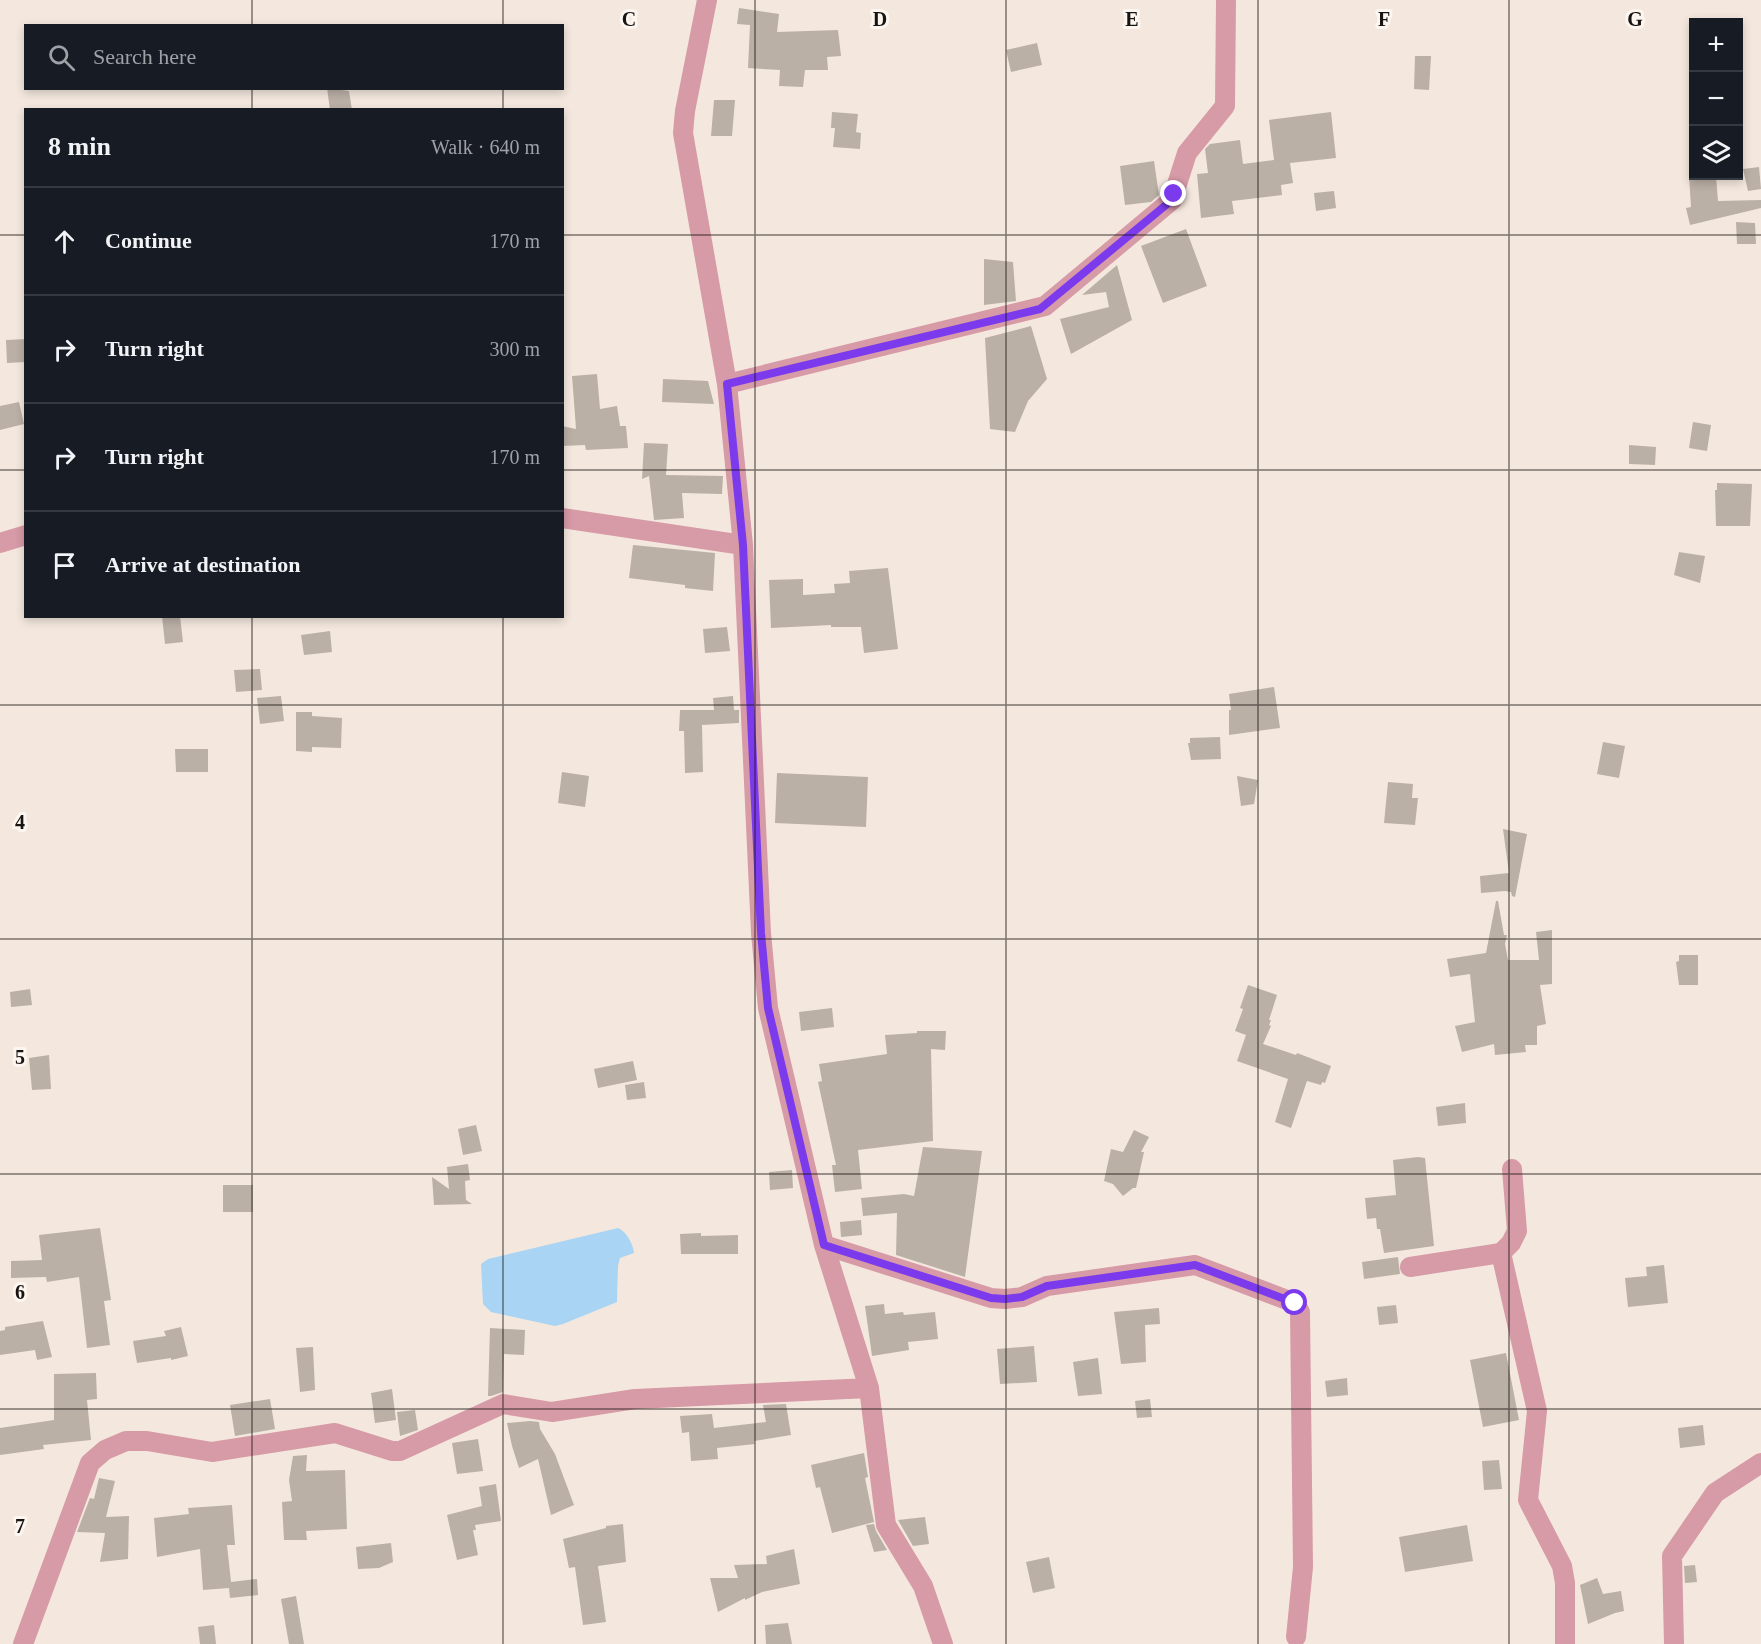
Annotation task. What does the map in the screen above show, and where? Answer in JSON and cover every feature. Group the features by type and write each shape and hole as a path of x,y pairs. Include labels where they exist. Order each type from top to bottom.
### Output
{"street":[{"path":"707,0 685,111 683,133 727,384 743,545 761,933 768,1008 824,1245 869,1388 886,1525 923,1586 943,1644"},
{"path":"727,384 1046,306 1172,200 1187,153 1225,106 1226,0"},
{"path":"564,518 743,545"},
{"path":"0,543 24,537"},
{"path":"1410,1266 1501,1253 1511,1243 1516,1231 1512,1169"},
{"path":"824,1245 991,1298 1022,1297 1047,1286 1195,1265 1295,1303 1300,1312 1303,1567 1296,1637"},
{"path":"1501,1253 1538,1411 1528,1500 1562,1566 1565,1644"},
{"path":"23,1644 90,1463 105,1450 126,1441 147,1441 212,1452 335,1433 392,1451 400,1450 503,1404 552,1412 634,1399 869,1388"},
{"path":"1674,1644 1672,1556 1715,1493 1761,1463"}],"water":[{"path":"618,1228 629,1239 634,1253 620,1258 617,1302 555,1326 491,1312 483,1304 481,1264 488,1259"}],"building":[{"path":"739,8 779,14 777,32 838,30 841,56 827,57 828,70 805,70 803,87 779,86 780,70 748,68 750,25 737,24"},
{"path":"1037,43 1042,65 1011,72 1006,50"},
{"path":"1415,56 1431,56 1429,90 1414,89"},
{"path":"327,90 349,91 352,108 330,108"},
{"path":"714,100 735,100 732,136 711,136"},
{"path":"832,112 858,114 856,132 861,133 860,149 833,147 835,128 831,128"},
{"path":"1331,112 1336,158 1290,163 1293,183 1281,185 1282,195 1232,201 1234,214 1201,218 1197,174 1208,173 1205,149 1210,144 1240,140 1243,164 1274,160 1269,120"},
{"path":"1154,161 1159,195 1151,202 1125,205 1120,166"},
{"path":"1759,167 1761,189 1748,191 1743,169"},
{"path":"1689,180 1716,180 1718,201 1761,200 1761,208 1690,225 1686,208 1691,207"},
{"path":"1334,191 1336,208 1316,211 1314,193"},
{"path":"1736,222 1755,223 1756,244 1737,244"},
{"path":"1186,229 1207,286 1163,303 1141,246"},
{"path":"984,259 1013,262 1016,301 984,305"},
{"path":"1117,265 1132,320 1071,354 1060,319 1109,307 1106,292 1082,295"},
{"path":"1031,326 1047,379 1028,401 1015,432 990,429 985,338"},
{"path":"24,339 24,362 7,363 6,340"},
{"path":"597,374 600,409 617,406 620,426 626,426 628,448 586,450 585,445 564,446 564,426 576,429 572,376"},
{"path":"663,379 708,381 714,404 662,402"},
{"path":"19,402 24,424 0,430 0,406"},
{"path":"1693,422 1711,425 1707,451 1689,448"},
{"path":"644,443 668,444 666,475 723,476 722,494 682,493 684,518 654,520 649,476 642,479"},
{"path":"1629,445 1656,447 1655,465 1629,464"},
{"path":"1717,483 1752,484 1750,526 1716,526 1715,490 1717,490"},
{"path":"633,545 715,553 713,591 629,578"},
{"path":"1679,552 1705,556 1700,583 1674,575"},
{"path":"888,568 898,649 864,653 861,627 831,627 831,625 771,628 769,580 803,579 803,595 835,593 834,584 850,583 849,571"},
{"path":"162,618 180,618 183,642 165,644"},
{"path":"727,627 730,651 705,653 703,629"},
{"path":"330,631 332,652 304,655 301,635"},
{"path":"260,669 262,690 236,692 234,670"},
{"path":"1274,687 1280,728 1229,735 1229,710 1231,710 1229,694"},
{"path":"281,696 284,721 260,724 257,698"},
{"path":"733,696 734,710 739,710 739,723 702,725 703,772 685,773 684,731 679,731 680,710 714,710 713,698"},
{"path":"296,712 312,712 312,716 342,718 341,748 312,747 312,752 296,751"},
{"path":"1220,737 1221,759 1191,760 1188,743 1190,743 1190,738"},
{"path":"1603,742 1625,746 1619,778 1597,774"},
{"path":"175,749 208,749 208,772 176,772"},
{"path":"562,772 589,776 585,807 558,803"},
{"path":"777,773 868,777 866,827 775,823"},
{"path":"1237,776 1258,780 1254,804 1241,806"},
{"path":"1388,782 1413,784 1412,798 1418,798 1415,825 1384,823"},
{"path":"1503,829 1527,834 1515,897 1511,892 1505,891 1481,893 1480,876 1509,873"},
{"path":"1496,901 1498,901 1504,935 1507,935 1505,944 1508,960 1539,960 1536,932 1552,930 1552,984 1540,985 1546,1024 1537,1026 1537,1045 1525,1045 1526,1052 1495,1055 1494,1044 1462,1052 1455,1026 1475,1022 1470,974 1450,977 1447,959 1486,953"},
{"path":"1679,955 1698,955 1698,985 1679,985 1676,962 1679,961"},
{"path":"1248,985 1277,995 1269,1020 1271,1020 1269,1025 1271,1026 1263,1044 1296,1055 1297,1053 1331,1066 1325,1083 1322,1082 1321,1085 1307,1081 1291,1128 1275,1122 1288,1079 1237,1061 1246,1035 1235,1031"},
{"path":"30,989 32,1005 11,1007 10,992"},
{"path":"832,1008 834,1027 801,1031 799,1012"},
{"path":"917,1031 946,1031 945,1050 931,1049 933,1141 858,1150 862,1189 835,1192 832,1165 836,1165 818,1082 822,1081 819,1064 887,1054 885,1035 917,1033"},
{"path":"49,1055 51,1089 32,1090 29,1058"},
{"path":"633,1061 637,1080 598,1088 594,1069"},
{"path":"644,1082 646,1098 627,1100 625,1085"},
{"path":"1465,1103 1466,1123 1438,1126 1436,1107"},
{"path":"476,1125 482,1151 463,1155 458,1129"},
{"path":"1134,1130 1149,1137 1141,1152 1144,1152 1136,1188 1123,1196 1113,1184 1104,1181 1111,1149 1123,1152"},
{"path":"923,1147 982,1151 965,1277 896,1255 897,1213 863,1216 861,1198 904,1194 914,1196"},
{"path":"1425,1158 1434,1246 1384,1253 1376,1218 1367,1219 1365,1198 1396,1195 1393,1160"},
{"path":"468,1164 470,1180 465,1181 466,1200 472,1204 434,1205 432,1177 449,1189 447,1167"},
{"path":"792,1170 793,1188 770,1190 769,1172"},
{"path":"223,1185 253,1185 253,1212 223,1212"},
{"path":"861,1220 862,1235 841,1237 840,1222"},
{"path":"100,1228 111,1300 104,1301 110,1345 87,1348 79,1277 47,1282 46,1277 11,1278 11,1261 42,1260 39,1235"},
{"path":"701,1233 701,1236 738,1235 738,1254 681,1254 680,1234"},
{"path":"1398,1257 1400,1274 1364,1279 1362,1262"},
{"path":"1664,1265 1668,1303 1628,1307 1625,1278 1647,1276 1646,1267"},
{"path":"884,1304 885,1314 935,1312 938,1339 908,1342 909,1350 872,1356 865,1306"},
{"path":"1396,1305 1398,1323 1379,1325 1377,1307"},
{"path":"1159,1308 1160,1324 1145,1325 1146,1362 1121,1364 1114,1312"},
{"path":"43,1321 52,1357 37,1360 35,1350 0,1355 0,1331 5,1330 5,1327"},
{"path":"181,1327 188,1356 137,1363 133,1341 166,1336 164,1331"},
{"path":"490,1328 525,1330 524,1355 504,1354 503,1392 488,1396"},
{"path":"1034,1346 1037,1382 1000,1384 997,1349"},
{"path":"313,1347 315,1390 300,1392 296,1348"},
{"path":"1506,1353 1519,1420 1483,1427 1470,1360"},
{"path":"1098,1358 1102,1394 1078,1396 1073,1362"},
{"path":"96,1373 97,1399 87,1400 91,1440 43,1445 44,1449 0,1455 0,1428 54,1420 54,1374"},
{"path":"1347,1378 1348,1395 1327,1397 1325,1381"},
{"path":"392,1389 396,1420 375,1423 371,1393"},
{"path":"270,1399 275,1429 235,1436 230,1405"},
{"path":"1150,1399 1152,1417 1137,1418 1135,1401"},
{"path":"786,1404 791,1435 754,1441 755,1444 717,1448 718,1459 691,1461 689,1432 682,1433 680,1416 712,1414 714,1428 766,1422 763,1405"},
{"path":"415,1410 418,1430 400,1436 397,1412"},
{"path":"539,1422 540,1429 555,1454 574,1505 551,1515 538,1459 519,1468 507,1423"},
{"path":"1703,1425 1705,1445 1680,1448 1678,1428"},
{"path":"478,1439 483,1471 457,1474 452,1443"},
{"path":"864,1453 868,1477 865,1478 874,1522 832,1533 820,1487 816,1488 811,1465"},
{"path":"307,1455 306,1471 345,1470 347,1529 306,1531 307,1540 284,1540 282,1502 292,1501 289,1480 293,1456"},
{"path":"1499,1460 1502,1489 1484,1490 1482,1461"},
{"path":"99,1478 115,1481 106,1517 129,1516 128,1559 100,1562 105,1533 77,1532 90,1498 94,1499"},
{"path":"496,1484 501,1521 475,1525 476,1530 473,1530 478,1555 457,1560 447,1515 482,1506 479,1487"},
{"path":"232,1505 235,1545 227,1545 231,1582 257,1579 258,1595 230,1598 229,1588 203,1590 200,1549 157,1557 154,1518 189,1514 188,1508"},
{"path":"925,1517 929,1544 913,1546 898,1520"},
{"path":"623,1524 626,1562 598,1566 606,1622 583,1625 575,1567 569,1568 563,1539 606,1528 606,1526"},
{"path":"874,1524 887,1550 874,1552 866,1525"},
{"path":"1467,1525 1473,1561 1405,1572 1399,1537"},
{"path":"391,1543 393,1562 379,1568 358,1569 356,1547"},
{"path":"794,1549 800,1584 762,1592 718,1612 710,1578 738,1578 734,1565 767,1564 766,1556"},
{"path":"1049,1557 1055,1588 1033,1593 1026,1562"},
{"path":"1695,1565 1697,1582 1685,1583 1684,1566"},
{"path":"1597,1578 1603,1594 1621,1591 1624,1611 1588,1624 1580,1585"},
{"path":"296,1596 304,1644 289,1644 281,1599"},
{"path":"788,1623 792,1644 766,1644 765,1625"},
{"path":"214,1625 216,1644 200,1644 198,1627"}],"route":[{"path":"1174,194 1172,200 1040,309 727,384 743,545 761,933 768,1008 824,1245 991,1298 1022,1297 1047,1286 1195,1265 1295,1303"}]}
